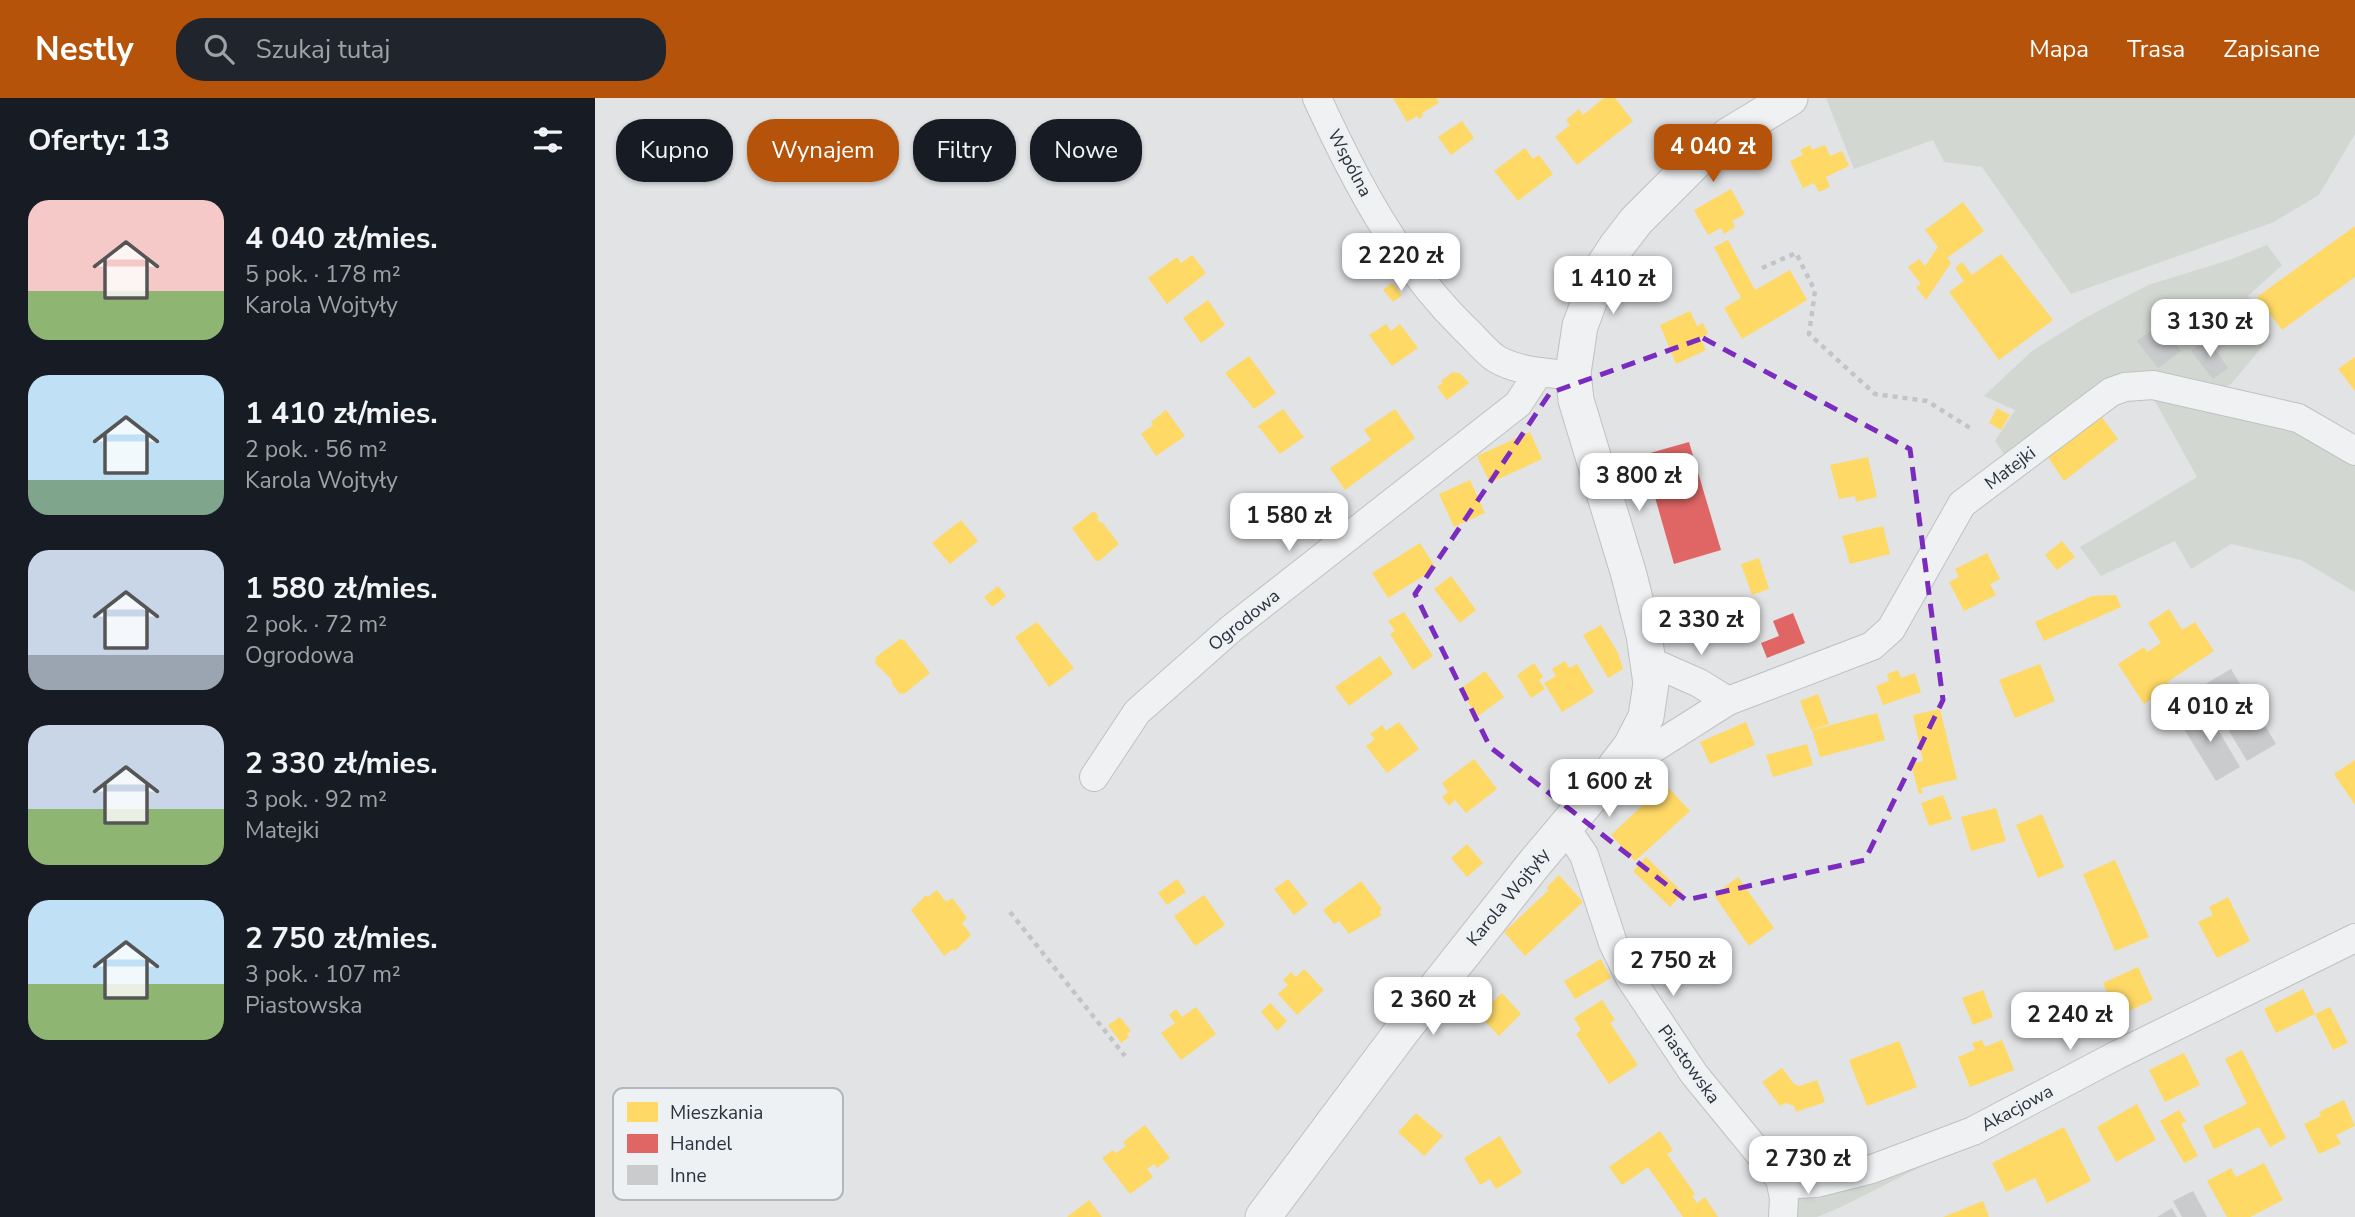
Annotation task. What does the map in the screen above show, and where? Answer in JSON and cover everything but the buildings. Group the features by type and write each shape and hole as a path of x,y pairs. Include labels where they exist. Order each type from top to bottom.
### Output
{"street":[{"name":"Wspólna","path":"1317,98 1345,160 1403,257 1446,310 1494,357 1505,363 1556,373"},
{"name":"Karola Wojtyły","path":"1263,1217 1402,1031 1526,874 1609,775 1631,746 1646,717 1651,683 1649,662 1629,575 1576,400 1556,373 1580,326 1601,270 1622,238 1697,160 1729,135 1790,98"},
{"name":"Ogrodowa","path":"1094,776 1137,712 1232,628 1556,373"},
{"name":"Matejki","path":"1609,775 1728,701 1871,646 1891,629 1962,504 2111,392 2125,387 2153,385 2298,418 2355,451"},
{"path":"1649,662 1699,683 1728,701"},
{"name":"Piastowska","path":"1565,827 1584,855 1613,943 1630,978 1694,1074 1780,1179"},
{"name":"Akacjowa","path":"1780,1179 1798,1184 1817,1183 1872,1169 1973,1131 2130,1049 2355,938"},
{"path":"1780,1179 1784,1198 1783,1217"}],"path":[{"path":"1762,268 1796,253 1815,291 1809,334 1875,394 1927,401 1970,428"},
{"path":"1010,912 1125,1056"}],"highlighted area":[{"path":"1703,338 1910,449 1943,700 1865,860 1686,900 1490,747 1415,594 1550,393"}],"shaded area":[{"path":"1826,98 2355,98 2355,134 2319,195 2274,222 2071,294 1982,167 1944,162 1933,140 1854,169"},
{"path":"2267,245 2282,265 2248,296 2271,336 2232,383 2222,390 2145,374 2008,460 1995,441 2015,410 1984,396 2032,351 2085,318 2148,285 2229,260"},
{"path":"2151,394 2295,425 2355,461 2355,592 2301,560 2231,544 2191,569 2175,541 2101,576 2080,547 2197,477"},
{"path":"1968,1143 1841,1207 1817,1217 1792,1217 1792,1193 1817,1199"}]}
